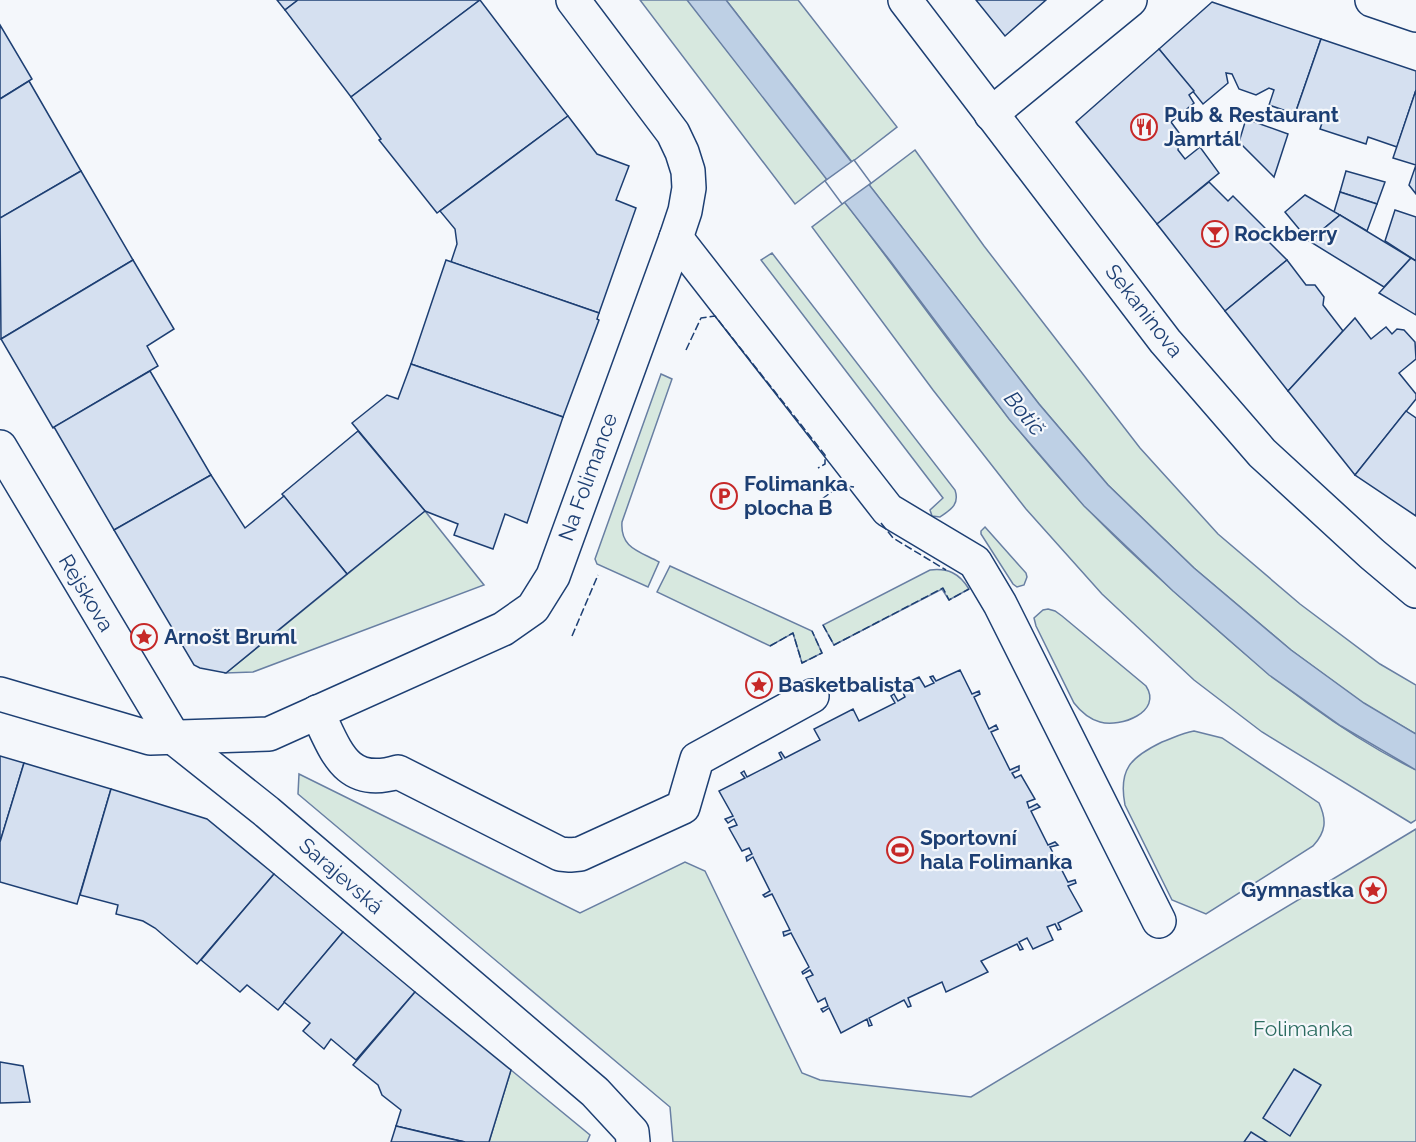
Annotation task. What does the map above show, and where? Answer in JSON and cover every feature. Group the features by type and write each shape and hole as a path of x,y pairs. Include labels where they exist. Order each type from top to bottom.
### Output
{"street":[{"name":"Na Folimance","path":"174,738 269,734 503,629 533,608 553,576 676,238 685,211 689,188 688,171 673,133 573,0"},
{"name":"Sekaninova","path":"905,0 1165,341 1262,453 1372,554 1416,591"},
{"path":"991,114 1130,0"},
{"path":"1372,0 1416,15"},
{"path":"676,238 888,510 975,562 1006,614 1159,921"},
{"name":"Rejskova","path":"0,447 174,738"},
{"path":"0,694 150,738 174,738"},
{"path":"317,712 341,760 348,766 370,776 383,777 398,772 560,854 570,855 580,854 683,807 697,759 812,696"},
{"name":"Sarajevská","path":"174,738 267,812 595,1092 632,1132 633,1142"}],"green space":[{"path":"640,0 688,0 827,179 795,204"},
{"path":"726,0 798,0 897,127 852,162"},
{"path":"915,150 984,246 1140,448 1218,534 1300,604 1380,664 1416,685 1416,734 1364,704 1291,650 1194,568 1108,485 1039,404 869,185"},
{"path":"845,202 990,395 1052,469 1115,537 1213,626 1285,686 1361,740 1416,770 1416,820 1411,823 1262,732 1194,680 1102,594 1026,509 933,390 812,227"},
{"path":"772,253 955,490 955,503 940,517 932,516 930,510 943,498 761,260"},
{"path":"661,374 672,379 622,522 624,538 632,548 659,562 648,587 597,564 595,559"},
{"path":"425,511 484,585 253,672 226,673"},
{"path":"985,527 1026,573 1024,585 1017,587 1013,584 981,534"},
{"path":"670,566 812,631 822,653 802,663 793,633 770,646 657,592"},
{"path":"930,570 942,570 957,575 969,589 949,600 942,589 834,645 823,625"},
{"path":"1048,609 1062,616 1146,686 1150,695 1149,703 1144,710 1128,720 1108,723 1092,719 1079,709 1036,626 1034,618 1043,610"},
{"path":"1194,731 1222,738 1319,803 1324,820 1321,836 1313,846 1206,914 1172,900 1125,805 1123,793 1125,773 1135,759 1162,742"},
{"name":"Folimanka","path":"299,774 580,913 685,862 705,871 802,1073 820,1080 971,1097 1416,829 1416,1142 673,1142 670,1107 298,794"},
{"path":"511,1070 590,1135 587,1142 489,1142"}],"water":[{"name":"Botič","path":"687,0 726,0 1039,404 1108,485 1194,568 1291,650 1364,703 1416,734 1416,770 1341,726 1269,675 1173,591 1084,506 1009,419 891,262"}],"pier":[{"path":"854,160 871,183 842,204 825,181"}],"building":[{"path":"277,0 298,0 285,10"},
{"path":"298,0 480,0 351,97 285,10"},
{"path":"480,0 568,116 437,213 379,140 381,139 351,97"},
{"path":"976,0 1046,0 1005,36"},
{"path":"1212,2 1321,39 1295,114 1269,105 1274,90 1269,88 1256,95 1239,89 1232,74 1226,73 1228,83 1203,104 1159,49"},
{"path":"0,25 32,79 0,99"},
{"path":"1321,39 1416,71 1416,90 1397,147 1368,137 1366,144 1320,129 1322,123 1295,114"},
{"path":"1159,49 1194,91 1189,95 1194,103 1171,122 1180,134 1178,150 1185,159 1200,147 1219,173 1157,224 1076,122"},
{"path":"29,81 81,171 0,218 0,99"},
{"path":"1416,90 1416,165 1393,158"},
{"path":"568,116 597,154 629,166 616,200 636,208 599,313 451,262 457,244 455,229 440,211"},
{"path":"1246,119 1288,134 1274,177 1239,142"},
{"path":"1416,165 1416,194 1409,185"},
{"path":"81,171 133,260 1,339 0,218"},
{"path":"1346,171 1385,182 1377,204 1340,192"},
{"path":"1209,182 1228,201 1233,196 1272,235 1267,240 1287,260 1225,311 1157,224"},
{"path":"1340,192 1377,204 1367,231 1334,212"},
{"path":"1305,195 1340,215 1309,241 1285,212"},
{"path":"1395,210 1416,217 1416,261 1385,241"},
{"path":"1340,215 1411,258 1384,287 1309,241"},
{"path":"1411,258 1416,261 1416,315 1379,293"},
{"path":"133,260 174,329 147,346 158,366 53,428 1,339"},
{"path":"446,260 599,313 597,319 599,320 563,417 411,364"},
{"path":"1287,260 1306,285 1315,285 1324,297 1323,305 1343,331 1288,391 1225,311"},
{"path":"1355,318 1371,339 1386,327 1392,334 1397,329 1404,330 1415,342 1416,359 1399,373 1416,394 1416,399 1355,475 1288,391"},
{"path":"411,364 563,417 527,523 505,514 493,549 454,535 458,524 425,511 352,423 387,395 398,399"},
{"path":"150,371 211,475 114,530 54,427"},
{"path":"1406,411 1416,418 1416,516 1355,475"},
{"path":"358,431 425,511 347,574 282,494"},
{"path":"211,475 245,528 284,496 347,574 226,673 194,665 114,530"},
{"name":"Sportovní hala Folimanka","path":"960,670 972,694 979,691 980,694 974,697 989,729 996,725 998,729 991,732 1010,770 1019,766 1019,770 1012,773 1015,778 1021,775 1035,799 1027,802 1029,808 1037,804 1040,807 1031,811 1048,845 1055,842 1058,845 1050,847 1068,882 1075,880 1076,883 1068,886 1082,911 1058,923 1061,929 1058,930 1055,924 1047,927 1053,940 1033,949 1027,938 1019,942 1023,949 1020,950 1017,944 981,961 988,972 946,992 942,982 908,998 911,1006 908,1007 904,1000 869,1018 872,1025 869,1026 867,1019 841,1033 829,1008 823,1012 821,1009 828,1006 825,998 818,1002 806,978 813,975 810,970 803,974 802,972 809,967 791,933 784,936 783,932 790,930 772,894 765,897 763,895 770,891 753,857 747,861 746,857 752,854 749,848 742,851 729,828 737,825 734,819 728,823 725,819 733,816 719,791 745,778 741,773 744,771 747,777 782,759 779,753 781,752 785,758 820,740 814,729 853,709 859,721 895,703 891,696 894,694 898,701 905,697 900,686 919,677 925,687 934,683 930,677 933,676 936,681"},
{"path":"0,756 24,763 0,842"},
{"path":"24,763 111,789 77,904 0,882 0,842"},
{"path":"111,789 207,819 274,874 197,964 155,928 143,921 116,914 118,905 80,895"},
{"path":"274,874 343,932 278,1010 247,985 240,992 201,960"},
{"path":"343,932 415,992 356,1060 331,1039 324,1049 303,1031 310,1023 284,1002"},
{"path":"415,992 511,1070 489,1142 465,1142 396,1126 401,1110 382,1095 378,1085 353,1065"},
{"path":"0,1062 23,1066 30,1102 0,1103"},
{"path":"1294,1069 1321,1085 1290,1136 1263,1118"},
{"path":"396,1126 442,1137 465,1142 391,1142"},
{"path":"1251,1132 1267,1142 1244,1142"}],"fence":[{"path":"686,350 701,318 715,316 825,455 825,464 818,468"},
{"path":"822,499 841,485 854,487"},
{"path":"881,523 893,538 946,570"},
{"path":"572,636 598,575"},
{"path":"823,625 834,645 943,588 949,600 969,589"},
{"path":"770,646 793,633 802,663 822,653 812,631"}],"place":[{"name":"Pub & Restaurant Jamrtál","path":"1144,127"},
{"name":"Rockberry","path":"1215,234"},
{"name":"Folimanka plocha B","path":"724,496"},
{"name":"Arnošt Bruml","path":"144,637"},
{"name":"Basketbalista","path":"759,685"},
{"name":"Sportovní hala Folimanka","path":"900,850"},
{"name":"Gymnastka","path":"1373,890"}]}
